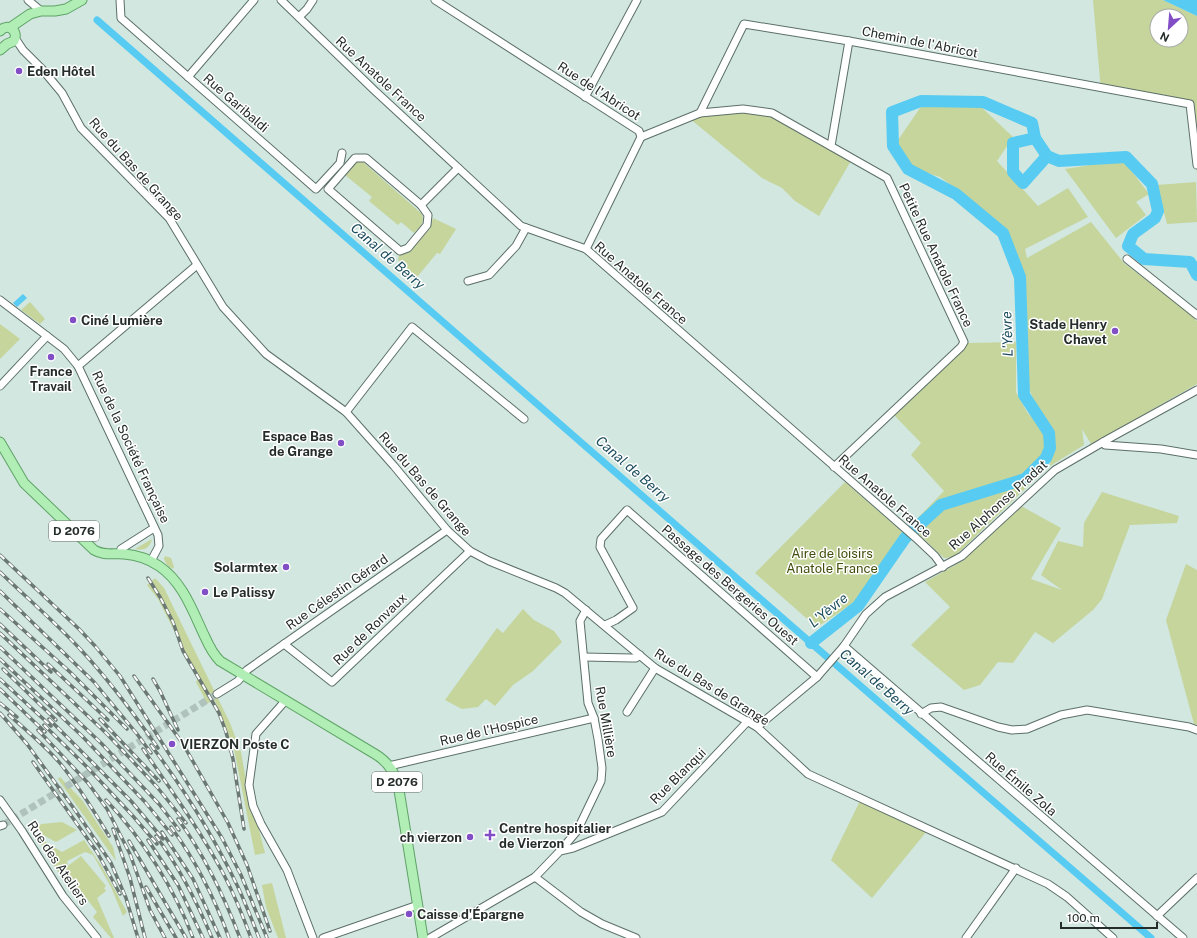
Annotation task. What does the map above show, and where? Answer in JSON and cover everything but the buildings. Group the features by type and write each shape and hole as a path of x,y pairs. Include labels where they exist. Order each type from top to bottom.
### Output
{"main road":[{"path":"0,50 7,34 30,14 41,11 66,9 82,0"},
{"name":"D 2076","path":"0,442 24,483 94,550 107,554 119,553 131,555 150,561 164,570 176,581 217,658 227,666 375,754 389,766 398,784 423,938"}],"street":[{"path":"28,0 41,11"},
{"name":"Rue Garibaldi","path":"120,0 121,18 316,188 340,163 342,154"},
{"path":"188,77 254,0"},
{"name":"Rue Anatole France","path":"281,0 374,90 521,226 586,249 916,538 935,556 943,567"},
{"path":"299,17 313,0"},
{"name":"Rue de l'Abricot","path":"435,0 638,131 641,137 586,249"},
{"path":"585,97 637,0"},
{"name":"Chemin de l'Abricot","path":"700,113 744,24 849,41 1190,104 1197,165"},
{"name":"Rue du Bas de Grange","path":"7,34 42,69 62,93 81,128 169,218 223,307 266,354 346,412 394,466 447,530 470,551 489,561 565,593 655,668 757,727 808,774 1016,868 1048,884 1067,897 1113,938"},
{"path":"831,146 849,41"},
{"name":"Petite Rue Anatole France","path":"700,113 743,109 772,113 887,178 964,342 961,347 834,467"},
{"path":"641,137 700,113"},
{"path":"355,158 366,158 421,205 428,215 427,225 408,248 400,251 328,189 355,158"},
{"path":"421,205 458,168"},
{"path":"468,281 489,275 516,246 526,228"},
{"path":"1127,259 1197,315"},
{"path":"78,366 197,265"},
{"name":"Rue de la Société Française","path":"0,300 64,349 78,366 158,535 159,546 150,561"},
{"path":"346,412 412,327 524,419"},
{"path":"0,386 47,336"},
{"name":"Rue Alphonse Pradat","path":"757,727 824,670 844,646 866,614 885,597 962,556 1054,470 1197,390"},
{"path":"1103,442 1105,445 1161,449 1197,455"},
{"name":"Passage des Bergeries Ouest","path":"605,625 616,620 633,608 600,547 601,539 627,510 817,677"},
{"path":"121,549 154,528"},
{"name":"Rue Célestin Gérard","path":"217,694 238,681 247,670 447,530"},
{"name":"Rue de Ronvaux","path":"284,644 332,682 470,551"},
{"name":"Rue Millière","path":"560,851 577,831 601,781 602,768 598,739 594,718 588,703 580,621 586,610"},
{"name":"Rue Émile Zola","path":"844,646 921,714 1183,938"},
{"path":"584,657 636,658 640,655"},
{"path":"627,712 655,668"},
{"path":"286,700 256,734 249,785 254,806 261,824 287,870 313,938"},
{"path":"921,714 931,708 941,706 998,727 1012,730 1027,729 1060,715 1087,710 1189,727 1197,730"},
{"name":"Rue de l'Hospice","path":"389,766 594,718"},
{"name":"Rue Blanqui","path":"560,851 573,848 662,812 748,721"},
{"name":"Rue des Ateliers","path":"0,800 22,831 63,896 97,938"},
{"path":"430,938 535,877 560,851"},
{"path":"966,938 1016,868"},
{"path":"535,877 580,912 602,924 636,938"},
{"path":"1157,916 1197,878"},
{"path":"323,938 418,905"}],"green space":[{"path":"1093,0 1163,0 1180,8 1149,8 1149,48 1189,48 1189,12 1197,16 1197,173 1190,105 1101,91"},
{"name":"Stade Henry Chavet","path":"978,104 1013,137 997,161 1038,206 1068,188 1088,217 1025,249 1027,258 1091,222 1124,263 1183,308 1197,321 1197,384 1091,444 1082,429 1084,445 1050,466 1051,434 1036,407 1027,383 1022,274 1010,240 999,224 959,191 940,177 914,169 896,143 922,105"},
{"path":"743,110 771,115 852,159 819,216 795,201 782,188 762,178 689,118 697,114"},
{"path":"1123,160 1149,194 1136,202 1146,215 1116,238 1065,169"},
{"path":"356,162 363,162 422,214 423,220 420,227 414,233 401,222 398,225 369,201 372,197 345,175"},
{"path":"1196,182 1197,222 1167,224 1157,185"},
{"path":"433,218 456,229 440,254 437,253 417,277 398,260 399,254 408,250 430,229"},
{"path":"30,302 45,319 40,324 21,310"},
{"path":"0,324 20,339 0,359"},
{"path":"1016,342 1016,392 1027,412 1045,433 1046,441 1042,455 1030,466 1029,485 954,557 944,558 910,526 944,491 911,455 921,443 894,415 968,343"},
{"name":"Aire de loisirs Anatole France","path":"845,482 900,530 903,530 867,593 814,629 813,624 755,573"},
{"path":"1102,492 1179,516 1177,523 1130,525 1102,599 1093,610 1053,643 1035,632 1013,663 998,662 980,685 964,690 911,645 950,607 925,582 964,560 1021,506 1061,528 1031,579 1062,590 1041,575 1058,541 1083,547 1084,523"},
{"path":"152,539 148,547 141,550 135,549"},
{"path":"165,556 171,558 174,567 173,569 167,565 164,559"},
{"path":"1186,564 1197,570 1197,725 1194,724 1166,620"},
{"path":"155,578 164,588 230,723 241,752 246,780 265,853 255,855 234,749 215,701 207,703 196,682 198,678 158,599 147,585"},
{"path":"523,609 534,620 554,631 562,642 533,671 513,685 495,706 486,699 478,707 462,709 445,700 497,628 503,633"},
{"path":"60,777 82,800 113,847 116,861 58,779"},
{"path":"860,801 927,831 872,898 831,860"},
{"path":"62,822 77,830 56,842 43,835 39,829 39,825 42,824"},
{"path":"36,836 62,852 84,840 101,865 127,912 123,916 111,887 93,855 85,852 67,861 68,866 81,856 106,886 104,888 106,891 97,898 114,938 111,938 93,917 97,912 77,886 70,891"},
{"path":"272,883 286,938 278,938 266,907 262,885"}],"water":[{"path":"1163,0 1197,0 1197,16 1189,12 1189,8 1180,8"},
{"path":"23,294 27,298 17,307 13,303"}],"waterway":[{"name":"Canal de Berry","path":"97,20 1151,938"},
{"name":"L'Yèvre","path":"811,643 858,606 905,538 941,505 1025,479 1046,458 1050,448 1049,433 1024,395 1020,277 1003,233 956,194 908,169 893,146 892,112 921,101 983,102 1032,123 1035,138 1047,156 1059,161 1126,157 1152,184 1158,211 1155,218 1133,234 1128,246 1144,259 1190,262 1197,275"},
{"name":"L'Yèvre","path":"1035,138 1013,143 1013,172 1023,183 1047,156"}],"tunnel":[{"path":"3,825 217,694"}],"railway":[{"path":"0,555 79,629 120,676 222,838 241,875 267,938"},
{"path":"0,572 62,630 92,662 158,748"},
{"path":"148,578 173,622 183,651 219,713 233,759 244,829"},
{"path":"0,591 94,682 151,753"},
{"path":"0,609 70,672 127,729"},
{"path":"0,624 51,672"},
{"path":"0,633 107,734 157,787 186,823"},
{"path":"0,647 101,743 159,804 179,830"},
{"path":"0,659 82,736 145,802 172,835"},
{"path":"48,664 108,720"},
{"path":"3,669 56,720"},
{"path":"134,676 183,744 228,823 247,865 270,931"},
{"path":"0,679 51,726"},
{"path":"153,679 178,730"},
{"path":"0,689 45,732"},
{"path":"0,703 17,717"},
{"path":"0,713 27,744 111,863 126,898 138,938"},
{"path":"9,715 59,762 92,808 109,836"},
{"path":"49,719 131,801 163,839"},
{"path":"100,719 159,781"},
{"path":"44,725 87,767 157,844"},
{"path":"38,730 88,783 107,809 130,854 150,910 165,938"},
{"path":"151,745 175,778 208,830 240,891 259,938"},
{"path":"143,749 205,841 235,897 251,938"},
{"path":"33,762 97,852 120,894"},
{"path":"106,800 145,847 177,901 193,938"},
{"path":"178,819 197,847 213,877 240,938"},
{"path":"171,827 189,853 204,881 218,909 229,938"},
{"path":"113,829 130,878 145,938"},
{"path":"162,832 193,879 220,938"},
{"path":"156,836 173,860 200,911 212,938"},
{"path":"148,840 178,885 203,938"},
{"path":"129,841 186,938"},
{"path":"146,887 176,938"}],"place":[{"name":"Eden Hôtel","path":"19,71"},
{"name":"Ciné Lumière","path":"73,320"},
{"name":"Stade Henry Chavet","path":"1115,331"},
{"name":"France Travail","path":"51,357"},
{"name":"Espace Bas de Grange","path":"341,443"},
{"name":"Solarmtex","path":"286,567"},
{"name":"Le Palissy","path":"205,592"},
{"name":"VIERZON Poste C","path":"172,744"},
{"name":"Centre hospitalier de Vierzon","path":"490,835"},
{"name":"ch vierzon","path":"470,837"},
{"name":"Caisse d'Épargne","path":"409,914"}]}
